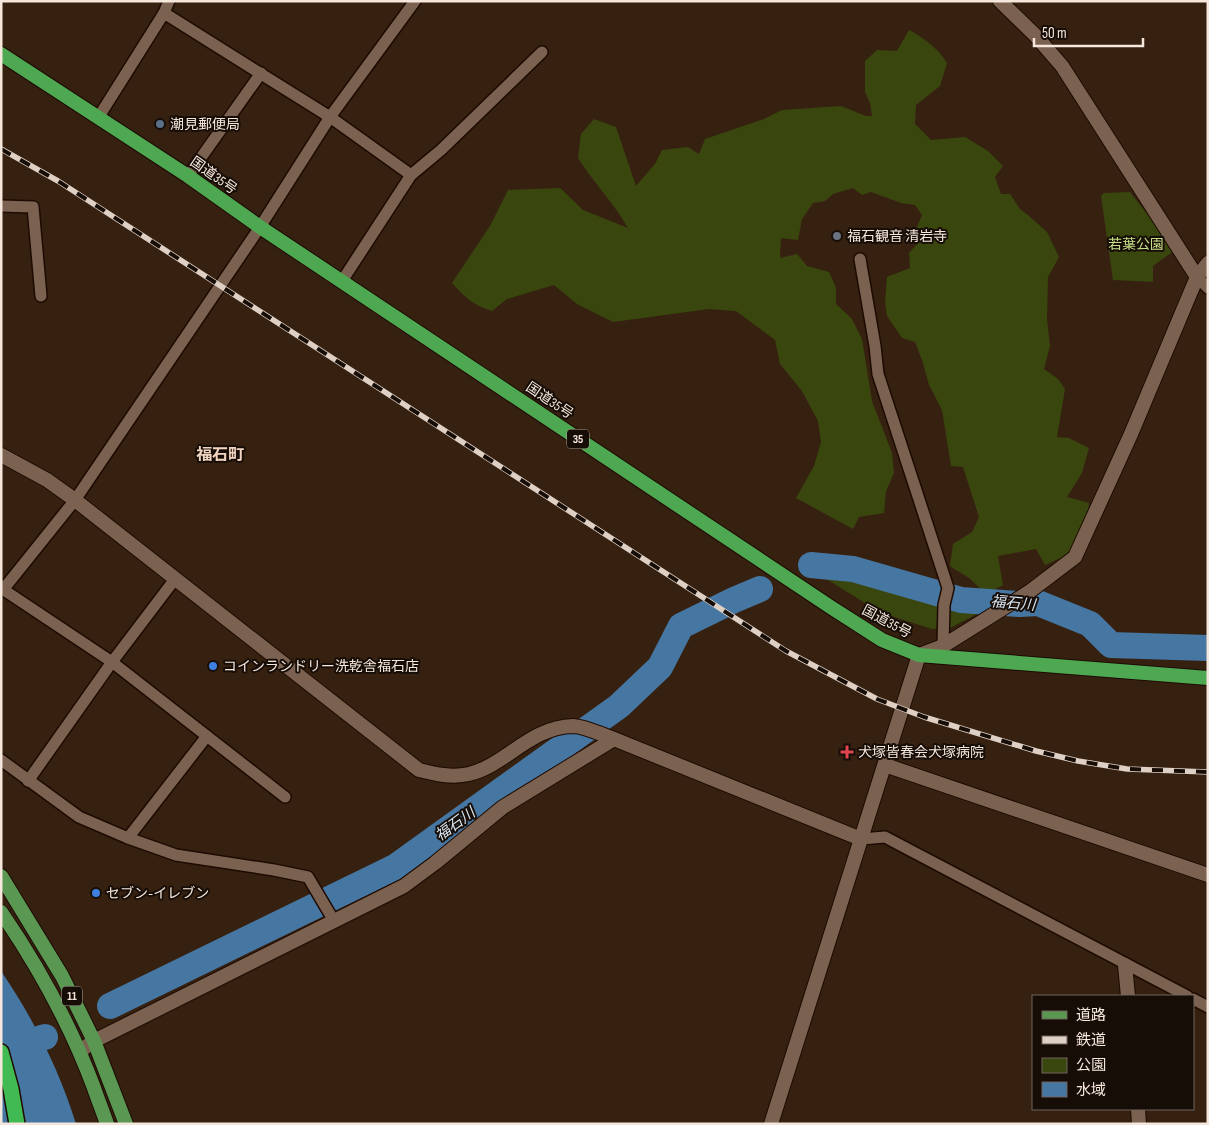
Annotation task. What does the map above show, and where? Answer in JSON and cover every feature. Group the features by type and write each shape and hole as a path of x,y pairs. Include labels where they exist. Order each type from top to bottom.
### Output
{"highway":[{"name":"国道35号","path":"1,54 188,176 260,227 882,640 920,655 1208,678"},
{"path":"1,1052 11,1089 17,1124"}],"main road":[{"name":"11","path":"1,876 62,976 94,1040 126,1124"},
{"name":"11","path":"1,912 16,933 80,1050 107,1124"}],"street":[{"path":"98,118 164,13 169,1"},
{"path":"1,587 6,586 75,500 260,227 330,117 415,1"},
{"path":"1000,1 1036,35 1062,66 1197,277 1208,288"},
{"path":"164,13 330,117 411,175"},
{"path":"342,281 411,175 441,150 542,52"},
{"path":"188,176 261,73"},
{"path":"1,206 33,207 41,296"},
{"path":"860,259 878,374 948,588 944,604 943,646"},
{"path":"771,1124 920,655 943,646 1029,592 1075,557 1131,434 1197,277 1208,263"},
{"path":"1,455 47,480 75,500 419,770 455,776 470,774 486,767 535,737 554,728 576,726 613,739 861,839 885,838 1186,995"},
{"path":"28,781 112,662 176,579"},
{"path":"1,587 112,662 285,797"},
{"path":"128,838 207,736"},
{"path":"80,1050 94,1040 332,917 404,886 503,807 613,739"},
{"path":"1,760 79,816 128,838 176,856 274,870 308,877 332,917"},
{"path":"885,765 1208,875"},
{"path":"1126,965 1128,995"},
{"path":"1194,999 1208,1006"},
{"path":"1138,1110 1139,1124"}],"green space":[{"path":"909,30 930,44 947,63 940,86 916,105 915,124 931,140 965,137 988,151 1003,166 995,177 1001,194 1010,194 1020,209 1047,232 1059,257 1048,277 1047,319 1050,346 1044,369 1058,379 1065,389 1057,437 1069,438 1089,448 1082,473 1067,497 1089,503 1088,518 1071,553 1045,565 1036,549 998,556 1003,585 986,594 969,578 950,566 953,544 972,532 979,517 963,467 951,466 942,410 929,385 915,342 902,338 887,316 885,302 887,277 910,268 909,253 919,242 917,227 922,215 915,205 901,203 871,192 862,195 853,188 833,194 825,201 813,203 802,219 798,240 781,238 780,258 797,254 807,266 829,272 836,288 836,304 852,319 862,339 872,401 892,453 894,473 886,491 884,513 859,517 853,529 796,498 814,466 821,442 818,421 802,391 780,364 775,340 736,311 709,309 613,322 577,304 554,285 507,299 492,311 470,300 452,283 490,226 508,190 560,188 583,210 628,228 578,158 581,134 594,119 616,127 636,186 655,164 662,150 688,147 699,154 705,139 764,119 782,110 841,106 866,116 872,116 870,103 865,92 865,61 877,50 897,51"},
{"name":"若葉公園","path":"1130,192 1175,250 1153,266 1153,282 1113,280 1101,196 1104,193"},
{"path":"817,565 979,609 977,614 950,628 932,629 894,617 865,603 812,570"}],"water":[{"path":"1,971 24,1007 44,1044 62,1084 76,1124 1,1124"}],"waterway":[{"name":"福石川","path":"811,565 853,569 961,600 1019,604 1038,603 1090,624 1111,645 1208,648"},
{"name":"福石川","path":"110,1006 395,867 619,706 660,667 681,626 760,589"},
{"name":"福石川","path":"41,1038 45,1037"}],"railway":[{"path":"1,149 58,181 786,651 877,699 924,717 1036,751 1078,761 1127,769 1208,772"}],"place":[{"name":"潮見郵便局","path":"160,124"},
{"name":"福石観音 清岩寺","path":"837,236"},
{"name":"コインランドリー洗乾舎福石店","path":"213,666"},
{"name":"犬塚皆春会犬塚病院","path":"847,752"},
{"name":"セブン-イレブン","path":"96,893"}],"district":[{"name":"福石町","path":"220,454"}]}
